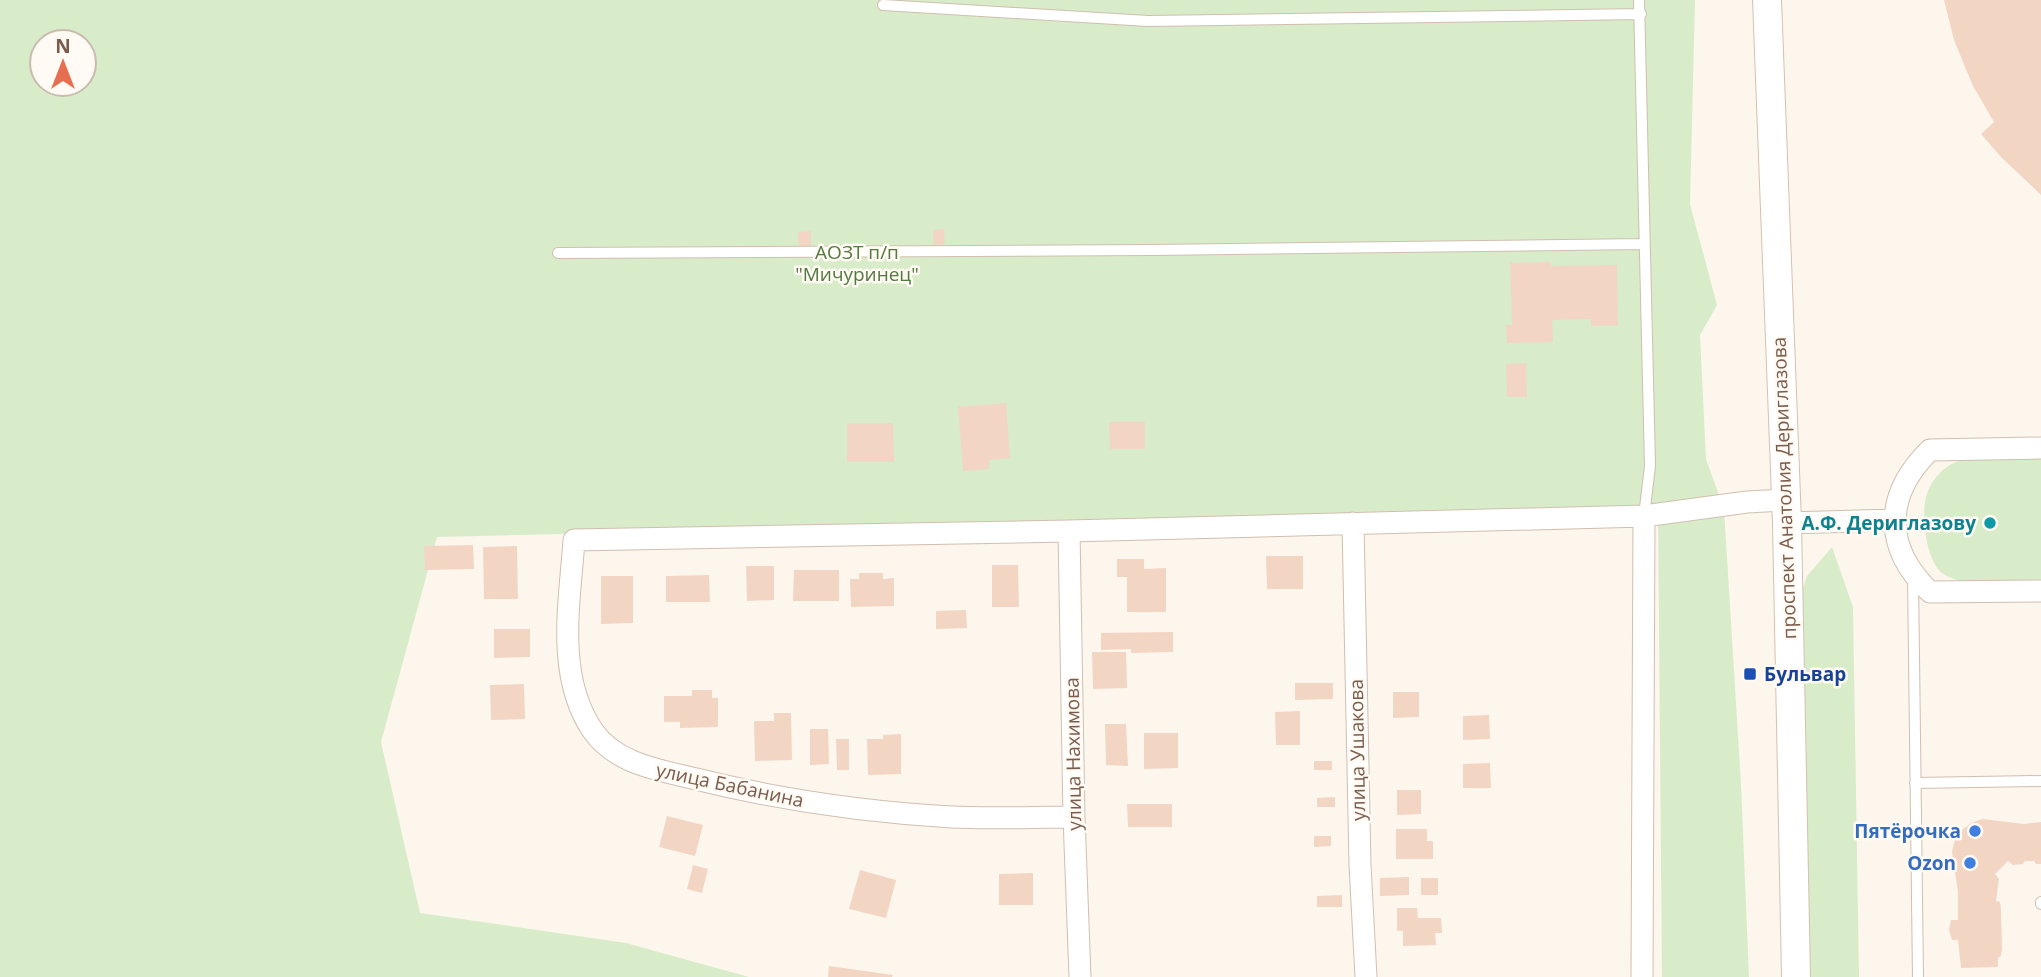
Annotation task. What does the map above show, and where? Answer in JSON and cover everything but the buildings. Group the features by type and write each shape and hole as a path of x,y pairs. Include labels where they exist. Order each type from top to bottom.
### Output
{"main road":[{"name":"проспект Анатолия Дериглазова","path":"1767,0 1786,512 1796,977"}],"street":[{"path":"2041,448 1930,450 1913,467 1901,488 1895,520 1900,553 1913,576 1930,592 2041,591"},
{"path":"1069,531 1644,516 1747,502 1786,512 1895,520"},
{"path":"1642,977 1644,516"},
{"name":"улица Ушакова","path":"1353,523 1360,865 1366,977"},
{"name":"улица Бабанина","path":"1069,531 574,540 568,644 575,693 593,731 611,749 639,765 751,793 859,810 953,817 1074,817"},
{"name":"улица Нахимова","path":"1069,531 1080,977"}],"lane":[{"path":"1639,0 1650,466 1644,516"},
{"path":"883,5 1148,21 1641,15"},
{"path":"558,253 1644,244"},
{"path":"1913,576 1918,977"},
{"path":"1915,783 2041,781"}],"green space":[{"name":"АОЗТ п/п \"Мичуринец\"","path":"0,0 1695,0 1690,204 1717,305 1700,335 1706,459 1724,509 1741,784 1749,977 1662,977 1658,508 437,537 381,742 420,913 626,943 749,977 0,977"},
{"path":"2041,459 2041,581 1976,583 1951,578 1942,573 1932,558 1925,526 1926,497 1937,476 1963,460"},
{"path":"1832,547 1853,607 1859,977 1808,977 1800,597 1807,576"}],"place":[{"name":"А.Ф. Дериглазову","path":"1990,523"},
{"name":"Бульвар","path":"1750,674"},
{"name":"Пятёрочка","path":"1975,831"},
{"name":"Ozon","path":"1970,863"}]}
